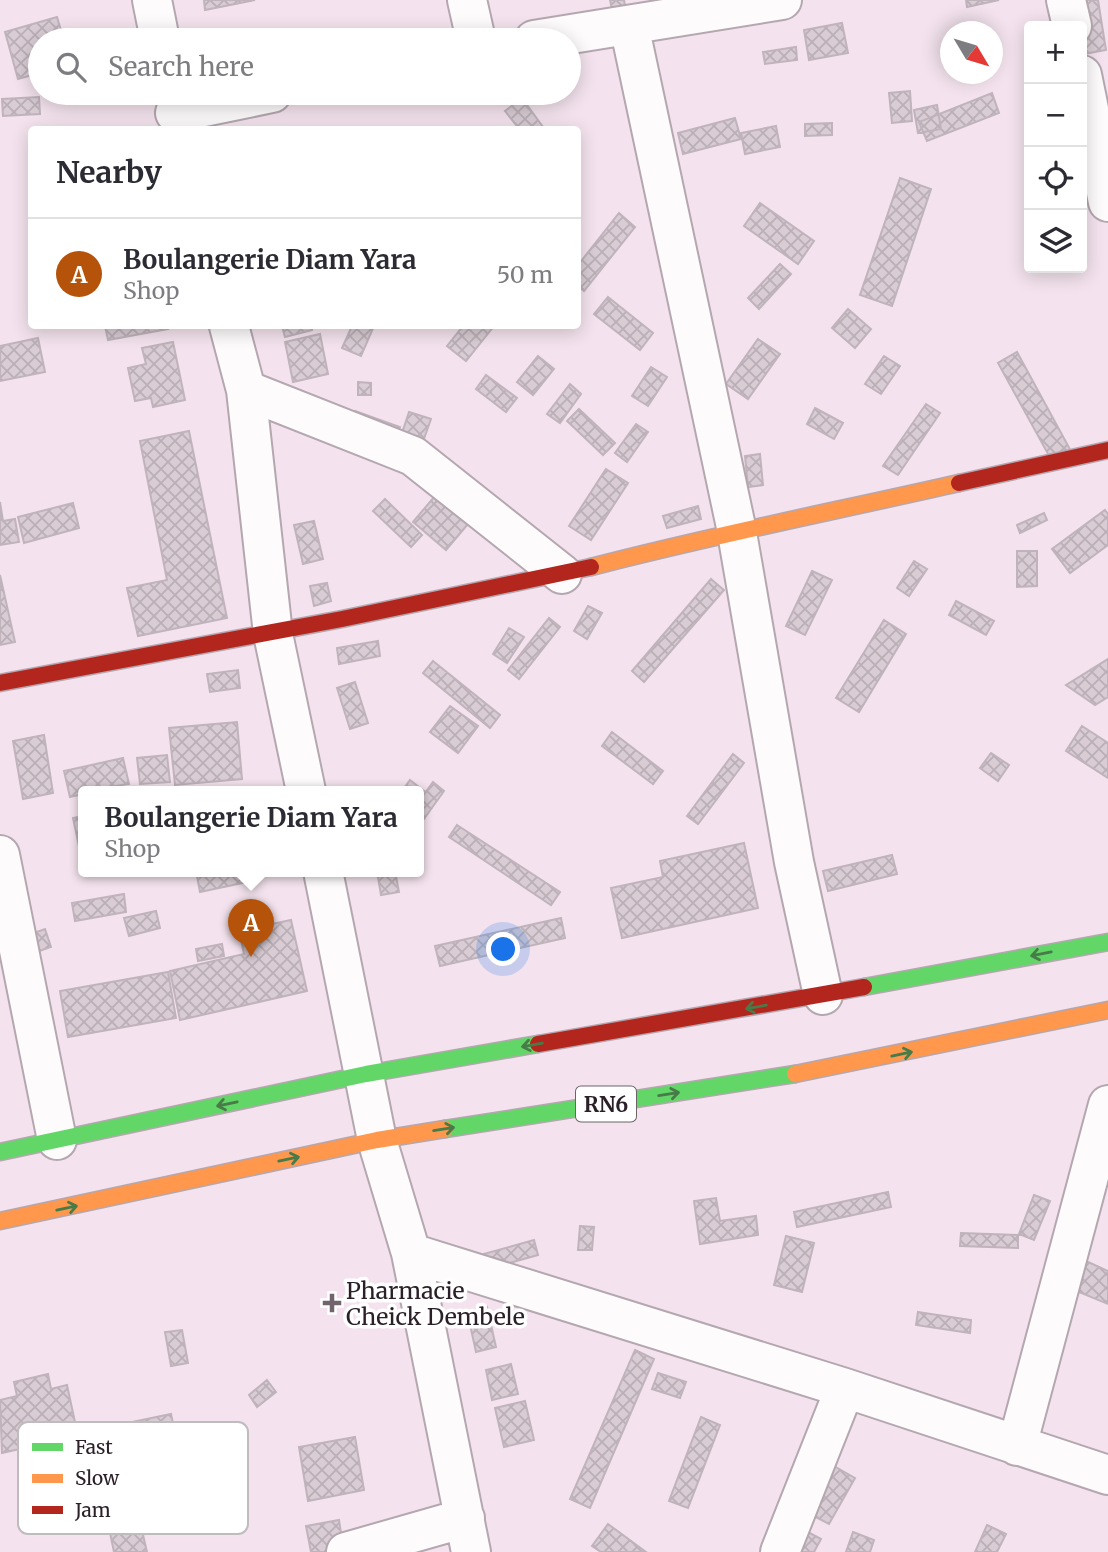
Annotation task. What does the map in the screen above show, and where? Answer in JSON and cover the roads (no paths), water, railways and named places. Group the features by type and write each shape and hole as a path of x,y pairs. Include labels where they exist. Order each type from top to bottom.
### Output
{"main road":[{"path":"0,683 273,634 562,574 736,527 785,522 1108,450"},
{"path":"0,1152 366,1074 823,995 1108,942"},
{"name":"RN6","path":"0,1221 377,1140 835,1068 1108,1010"}],"street":[{"path":"152,0 158,28"},
{"path":"467,0 473,28"},
{"path":"581,33 782,0"},
{"path":"1066,0 1071,21"},
{"path":"629,25 736,527 794,862 823,995"},
{"path":"1084,84 1108,202"},
{"path":"175,112 211,105"},
{"path":"230,329 246,390 273,634 305,786"},
{"path":"246,390 413,456 562,574"},
{"path":"0,855 57,1140"},
{"path":"324,877 366,1074 377,1140 411,1253 468,1535 346,1552"},
{"path":"1017,1446 1108,1105"},
{"path":"411,1253 845,1388 1108,1475"},
{"path":"780,1552 845,1388"}],"place":[{"name":"Boulangerie Diam Yara","path":"251,957"},
{"name":"Pharmacie Cheick Dembele","path":"332,1303"}]}
